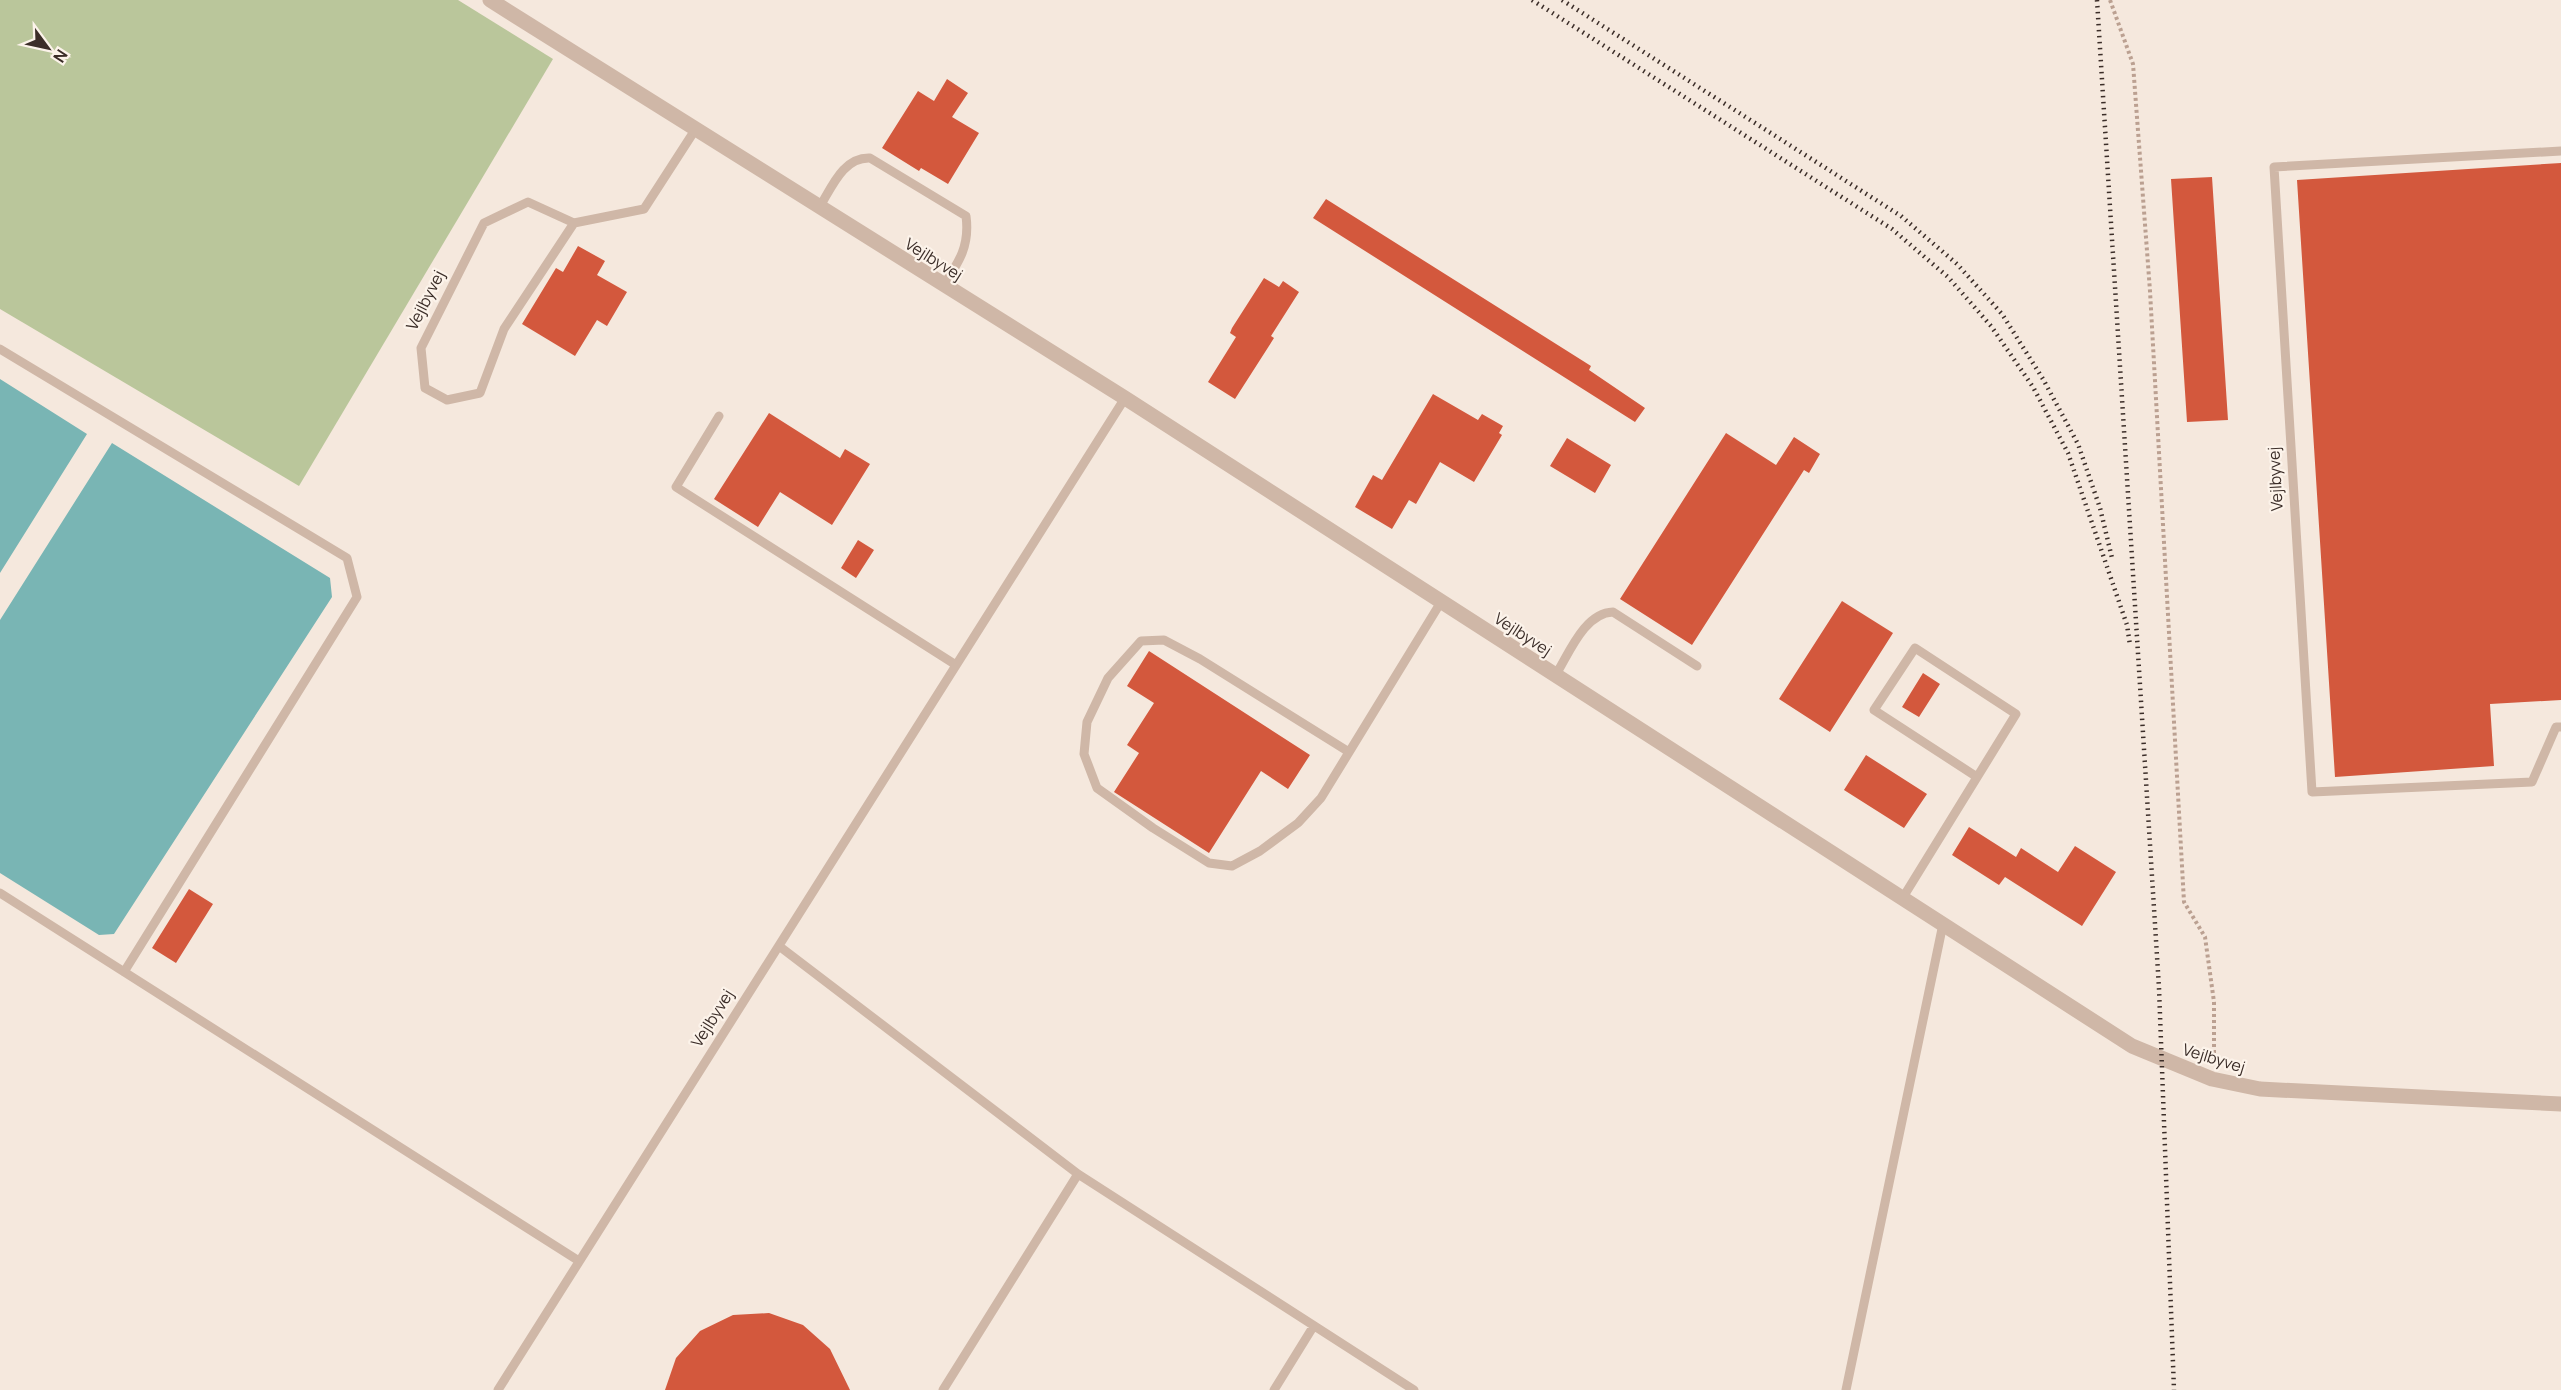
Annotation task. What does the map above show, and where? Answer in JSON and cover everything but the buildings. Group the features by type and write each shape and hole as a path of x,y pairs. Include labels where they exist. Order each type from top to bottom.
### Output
{"street":[{"name":"Vejlbyvej","path":"490,0 1125,398 2132,1046 2211,1079 2260,1089 2561,1104"}],"lane":[{"path":"574,223 644,209 695,130"},
{"name":"Vejlbyvej","path":"2561,151 2274,167 2312,792 2532,782 2556,728 2561,727"},
{"path":"819,208 846,165 859,158 870,158 966,216 969,234 959,261 943,286"},
{"name":"Vejlbyvej","path":"528,202 574,223 504,329 480,393 447,400 425,388 421,348 484,224 528,202"},
{"path":"0,349 347,558 357,597 124,972"},
{"name":"Vejlbyvej","path":"498,1390 1125,398"},
{"path":"718,416 676,487 956,665"},
{"path":"1349,752 1200,659 1164,640 1141,642 1108,678 1087,722 1084,754 1097,788 1153,828 1209,863 1232,866 1260,851 1298,823 1321,798 1441,602"},
{"path":"1555,676 1589,622 1601,613 1613,612 1697,666"},
{"path":"1902,898 1977,777 2016,714 1915,648 1874,710 1977,777"},
{"path":"0,893 579,1261"},
{"path":"1846,1390 1943,924"},
{"path":"779,946 1078,1174 1414,1390"},
{"path":"943,1390 1078,1174"},
{"path":"1274,1390 1313,1327"}],"path":[{"path":"2110,0 2133,64 2150,291 2184,902 2205,937 2214,1002 2214,1063 2211,1079"}],"green space":[{"path":"0,0 458,0 553,59 299,486 0,309"}],"water":[{"path":"0,379 87,434 0,573"},
{"path":"112,443 330,578 332,597 114,934 99,935 0,873 0,620"}],"railway":[{"path":"1532,0 1892,229 1948,277 1991,326 2033,387 2068,453 2127,625 2130,645"},
{"path":"1562,0 1901,216 1957,264 2002,314 2043,379 2078,444 2100,508 2112,558"},
{"path":"2097,0 2159,988 2174,1390"}]}
